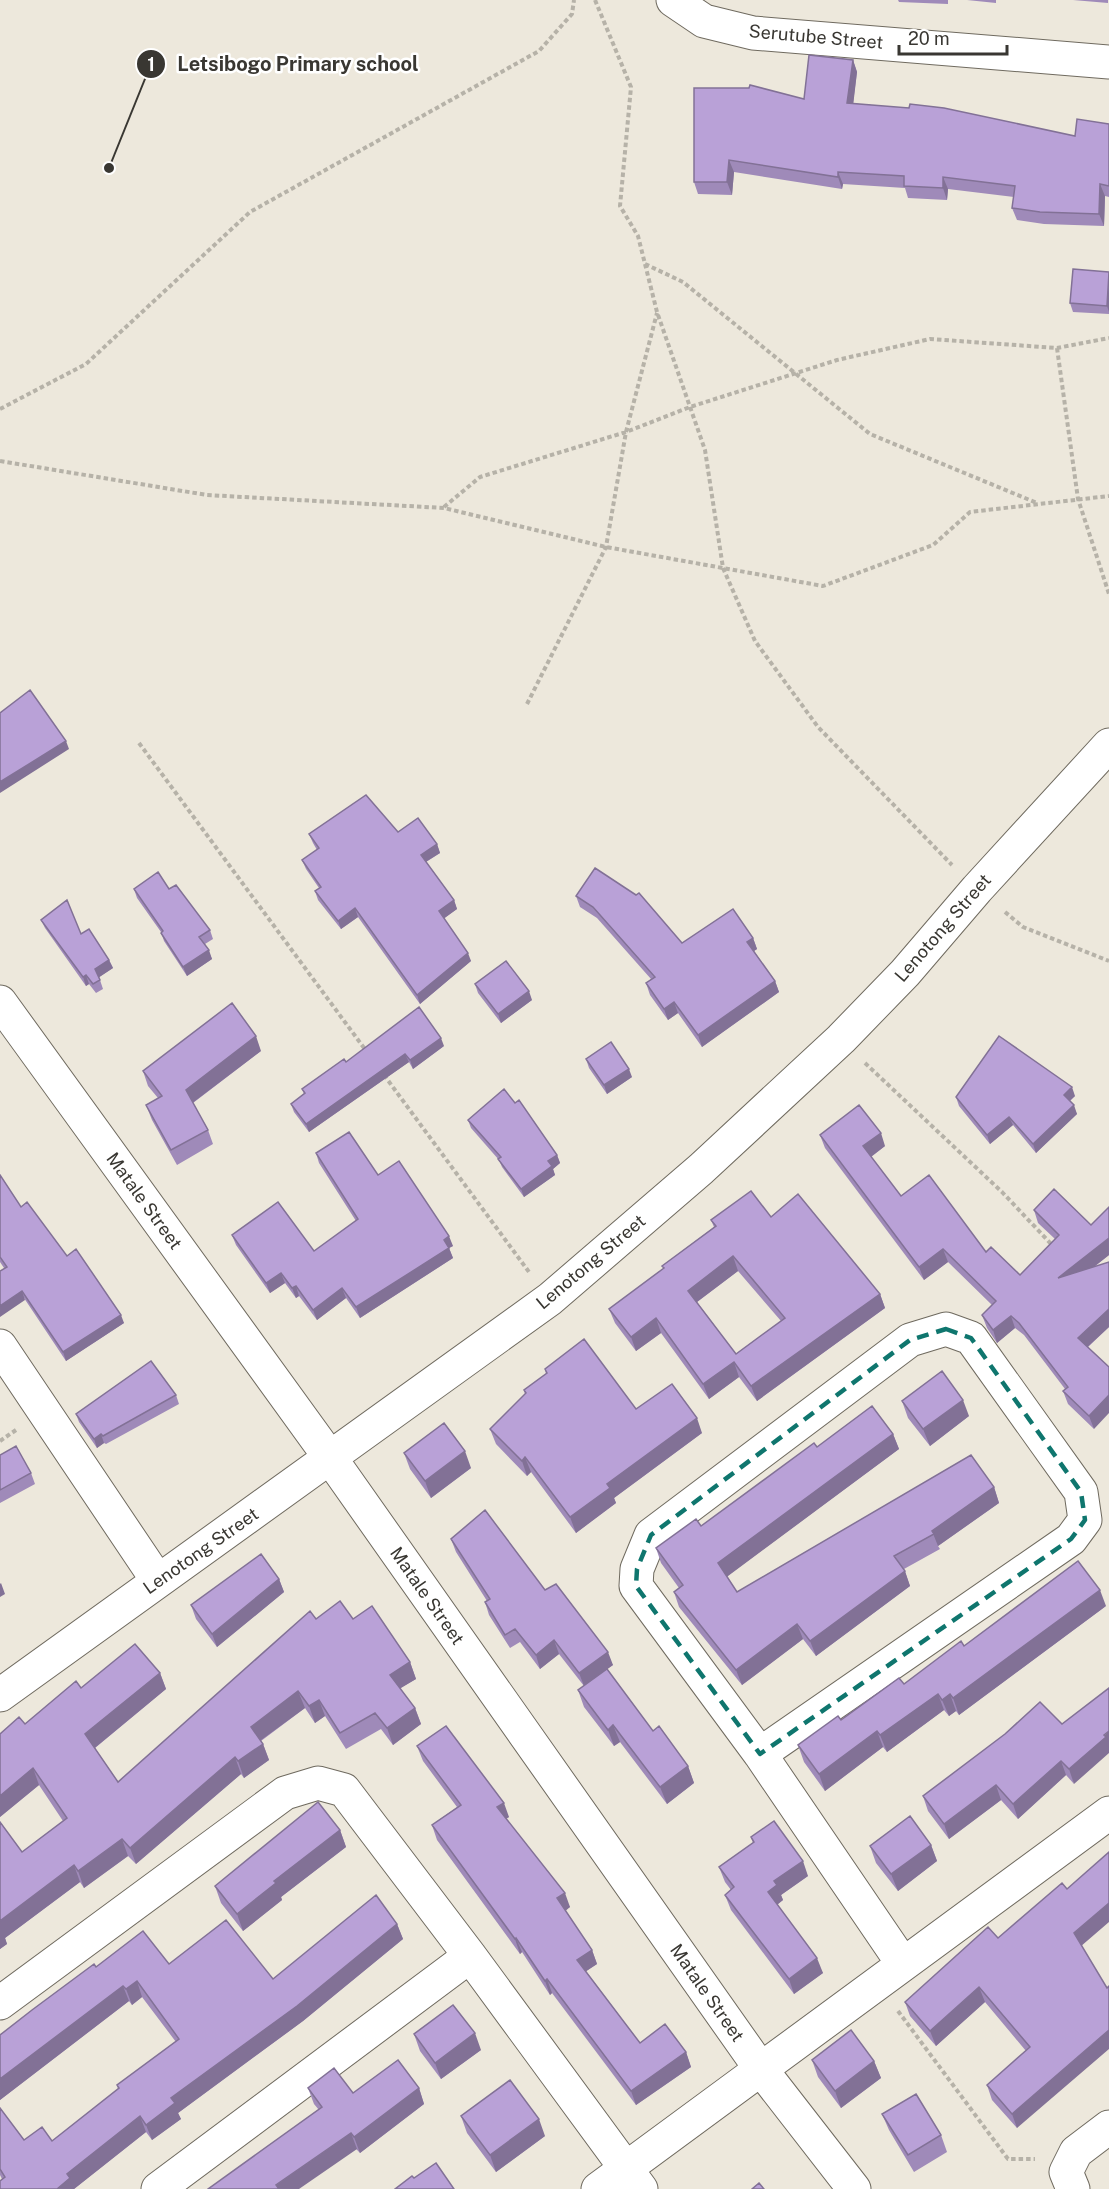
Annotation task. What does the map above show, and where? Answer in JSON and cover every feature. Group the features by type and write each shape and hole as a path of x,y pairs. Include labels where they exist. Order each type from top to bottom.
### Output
{"street":[{"name":"Serutube Street","path":"673,0 704,21 753,33 1109,62"},
{"name":"Lenotong Street","path":"0,1695 331,1459 550,1299 701,1169 841,1040 1109,745"},
{"name":"Matale Street","path":"0,1002 331,1459 760,2068 854,2189"},
{"path":"760,1754 1071,1539 1085,1520 1081,1492 971,1338 946,1329 910,1340 651,1535 637,1569 636,1586 760,1754 903,1964"},
{"path":"0,1346 158,1581"},
{"path":"0,2003 285,1793 318,1783 344,1790 634,2178"},
{"path":"598,2189 634,2178 760,2068 1109,1813"},
{"path":"158,2189 470,1956"},
{"path":"1070,2181 1076,2152 1109,2127"}],"path":[{"path":"0,409 86,364 250,212 539,51 573,14 574,0"},
{"path":"596,0 631,87 620,206 638,236 657,312 705,450 723,568 755,641 818,727 976,890 1023,927 1109,961"},
{"path":"645,263 683,282 870,434 1037,504"},
{"path":"527,704 606,547 626,432 657,312"},
{"path":"444,508 480,477 626,432 690,407 837,360 930,339 1057,348 1109,338"},
{"path":"1057,348 1078,499 1109,594"},
{"path":"0,461 207,495 444,508 606,547 823,586 933,545 970,512 1109,496"},
{"path":"139,743 372,1059"},
{"path":"841,1040 1002,1192 1056,1249"},
{"path":"380,1069 550,1299"},
{"path":"878,1983 1008,2159 1035,2159 1070,2181"}],"highlighted area":[{"path":"946,1329 971,1338 1081,1492 1085,1520 1071,1539 760,1754 636,1586 637,1569 651,1535 910,1340"}],"building":[{"path":"809,55 853,60 847,103 909,108 910,104 944,108 1075,136 1077,119 1109,124 1109,186 1100,184 1099,214 1040,212 1012,208 1015,186 943,177 943,188 904,186 904,176 838,172 838,177 729,160 727,182 694,182 694,88 749,88 750,85 804,99"},
{"path":"1073,269 1109,272 1107,306 1070,303"},
{"path":"30,690 66,741 0,782 0,713"},
{"path":"366,795 398,832 418,818 437,844 421,855 454,900 439,911 468,953 417,995 355,908 338,921 315,891 321,887 302,860 319,848 309,834"},
{"path":"595,868 636,895 639,893 682,943 733,909 753,938 747,942 775,981 698,1035 674,1002 664,1009 646,983 655,977 593,907 576,896"},
{"path":"158,872 169,889 176,885 210,930 199,937 209,950 183,967 161,933 163,931 134,889"},
{"path":"67,900 81,934 89,929 109,960 95,969 100,980 93,984 86,975 83,977 41,920"},
{"path":"506,961 529,991 498,1014 475,984"},
{"path":"232,1003 256,1036 186,1090 208,1130 171,1150 146,1105 162,1096 143,1071"},
{"path":"419,1007 441,1038 410,1060 405,1054 306,1124 291,1104 305,1093 302,1089 344,1059 346,1062"},
{"path":"999,1036 1072,1087 1064,1095 1074,1105 1033,1144 1009,1117 987,1135 956,1097"},
{"path":"611,1042 629,1069 604,1085 586,1059"},
{"path":"504,1089 515,1103 519,1100 557,1155 548,1161 552,1166 521,1189 498,1159 501,1157 468,1120"},
{"path":"859,1105 881,1133 863,1146 901,1196 929,1175 986,1252 991,1247 1020,1275 1059,1235 1034,1210 1054,1189 1091,1225 1109,1207 1109,1238 1058,1278 1109,1262 1109,1309 1078,1338 1109,1367 1109,1395 1089,1416 1063,1391 1068,1387 1019,1323 1011,1316 993,1330 982,1315 996,1301 943,1249 919,1267 820,1135"},
{"path":"349,1132 378,1175 399,1161 449,1236 444,1240 449,1248 356,1307 342,1288 313,1310 296,1286 292,1288 281,1273 266,1283 232,1235 278,1202 314,1251 358,1219 316,1153"},
{"path":"0,1175 21,1207 27,1202 67,1256 76,1249 121,1315 63,1352 22,1291 0,1306 0,1271 7,1267 0,1257"},
{"path":"751,1191 771,1217 798,1194 880,1294 751,1386 734,1362 703,1384 656,1318 631,1337 609,1309 716,1226 711,1220","holes":["733,1256 785,1318 736,1354 688,1291"]},
{"path":"584,1339 636,1409 672,1384 697,1418 607,1484 610,1488 570,1517 525,1457 522,1461 490,1429 526,1393 524,1390 547,1373 545,1369"},
{"path":"151,1361 176,1395 94,1439 76,1414"},
{"path":"942,1371 963,1400 923,1429 902,1401"},
{"path":"872,1406 893,1434 718,1563 737,1592 971,1455 994,1487 932,1531 934,1534 894,1556 905,1571 810,1641 797,1624 736,1670 674,1592 683,1585 656,1548 696,1519 701,1526 814,1443 817,1447"},
{"path":"444,1423 465,1451 425,1481 404,1453"},
{"path":"16,1446 31,1473 0,1490 0,1455"},
{"path":"485,1510 545,1590 556,1584 608,1652 579,1673 554,1640 536,1655 515,1629 505,1635 485,1602 490,1599 451,1539"},
{"path":"261,1554 279,1579 212,1634 191,1605"},
{"path":"1078,1561 1100,1590 953,1698 950,1694 942,1700 938,1694 880,1735 877,1731 819,1774 798,1745 838,1716 841,1720 899,1678 904,1684 961,1641 964,1646"},
{"path":"340,1601 353,1619 372,1606 410,1662 390,1675 415,1708 387,1728 375,1713 340,1733 319,1700 309,1706 298,1691 251,1727 263,1744 238,1761 235,1757 130,1848 122,1839 78,1871 74,1865 0,1921 0,1822 22,1852 67,1818 33,1768 0,1796 0,1734 19,1717 25,1724 76,1681 81,1688 135,1644 160,1673 85,1734 118,1782 310,1611 316,1619"},
{"path":"607,1669 653,1731 659,1726 688,1766 660,1787 613,1725 608,1730 578,1690"},
{"path":"1109,1688 1109,1731 1104,1735 1106,1737 1069,1769 1061,1761 1013,1804 996,1785 944,1824 923,1796 1005,1734 1040,1702 1062,1724"},
{"path":"446,1726 504,1803 497,1807 565,1893 557,1898 592,1950 577,1960 640,2043 665,2024 686,2052 631,2091 547,1979 545,1981 432,1825 461,1805 417,1746"},
{"path":"318,1802 340,1830 274,1881 276,1883 237,1914 215,1886"},
{"path":"910,1816 931,1845 891,1874 870,1846"},
{"path":"774,1821 803,1861 774,1881 777,1885 768,1892 817,1958 789,1979 725,1895 734,1887 719,1867 754,1842 751,1837"},
{"path":"1109,1852 1109,1903 1074,1933 1107,1988 1109,1986 1109,2030 1012,2114 987,2085 1030,2047 979,1987 930,2031 905,2002 988,1927 998,1938 1062,1883 1067,1889"},
{"path":"376,1895 397,1924 297,2006 171,2098 175,2103 146,2125 140,2116 67,2174 70,2178 57,2189 0,2189 0,2181 5,2177 0,2169 0,2108 24,2140 42,2127 52,2141 119,2088 117,2085 179,2039 137,1981 126,1989 123,1986 0,2079 0,2035 94,1964 96,1967 143,1931 169,1964 226,1920 273,1979"},
{"path":"453,2005 475,2033 435,2063 414,2034"},
{"path":"851,2030 874,2061 835,2091 812,2060"},
{"path":"398,2060 419,2088 354,2137 351,2133 276,2185 279,2189 208,2189 322,2107 308,2088 334,2068 353,2093"},
{"path":"510,2080 539,2119 490,2155 461,2116"},
{"path":"916,2094 941,2135 908,2155 882,2114"},
{"path":"436,2163 454,2189 395,2189 412,2176 414,2178"},
{"path":"759,2183 764,2189 752,2189"}],"place":[{"name":"Letsibogo Primary school","path":"109,168"}]}
